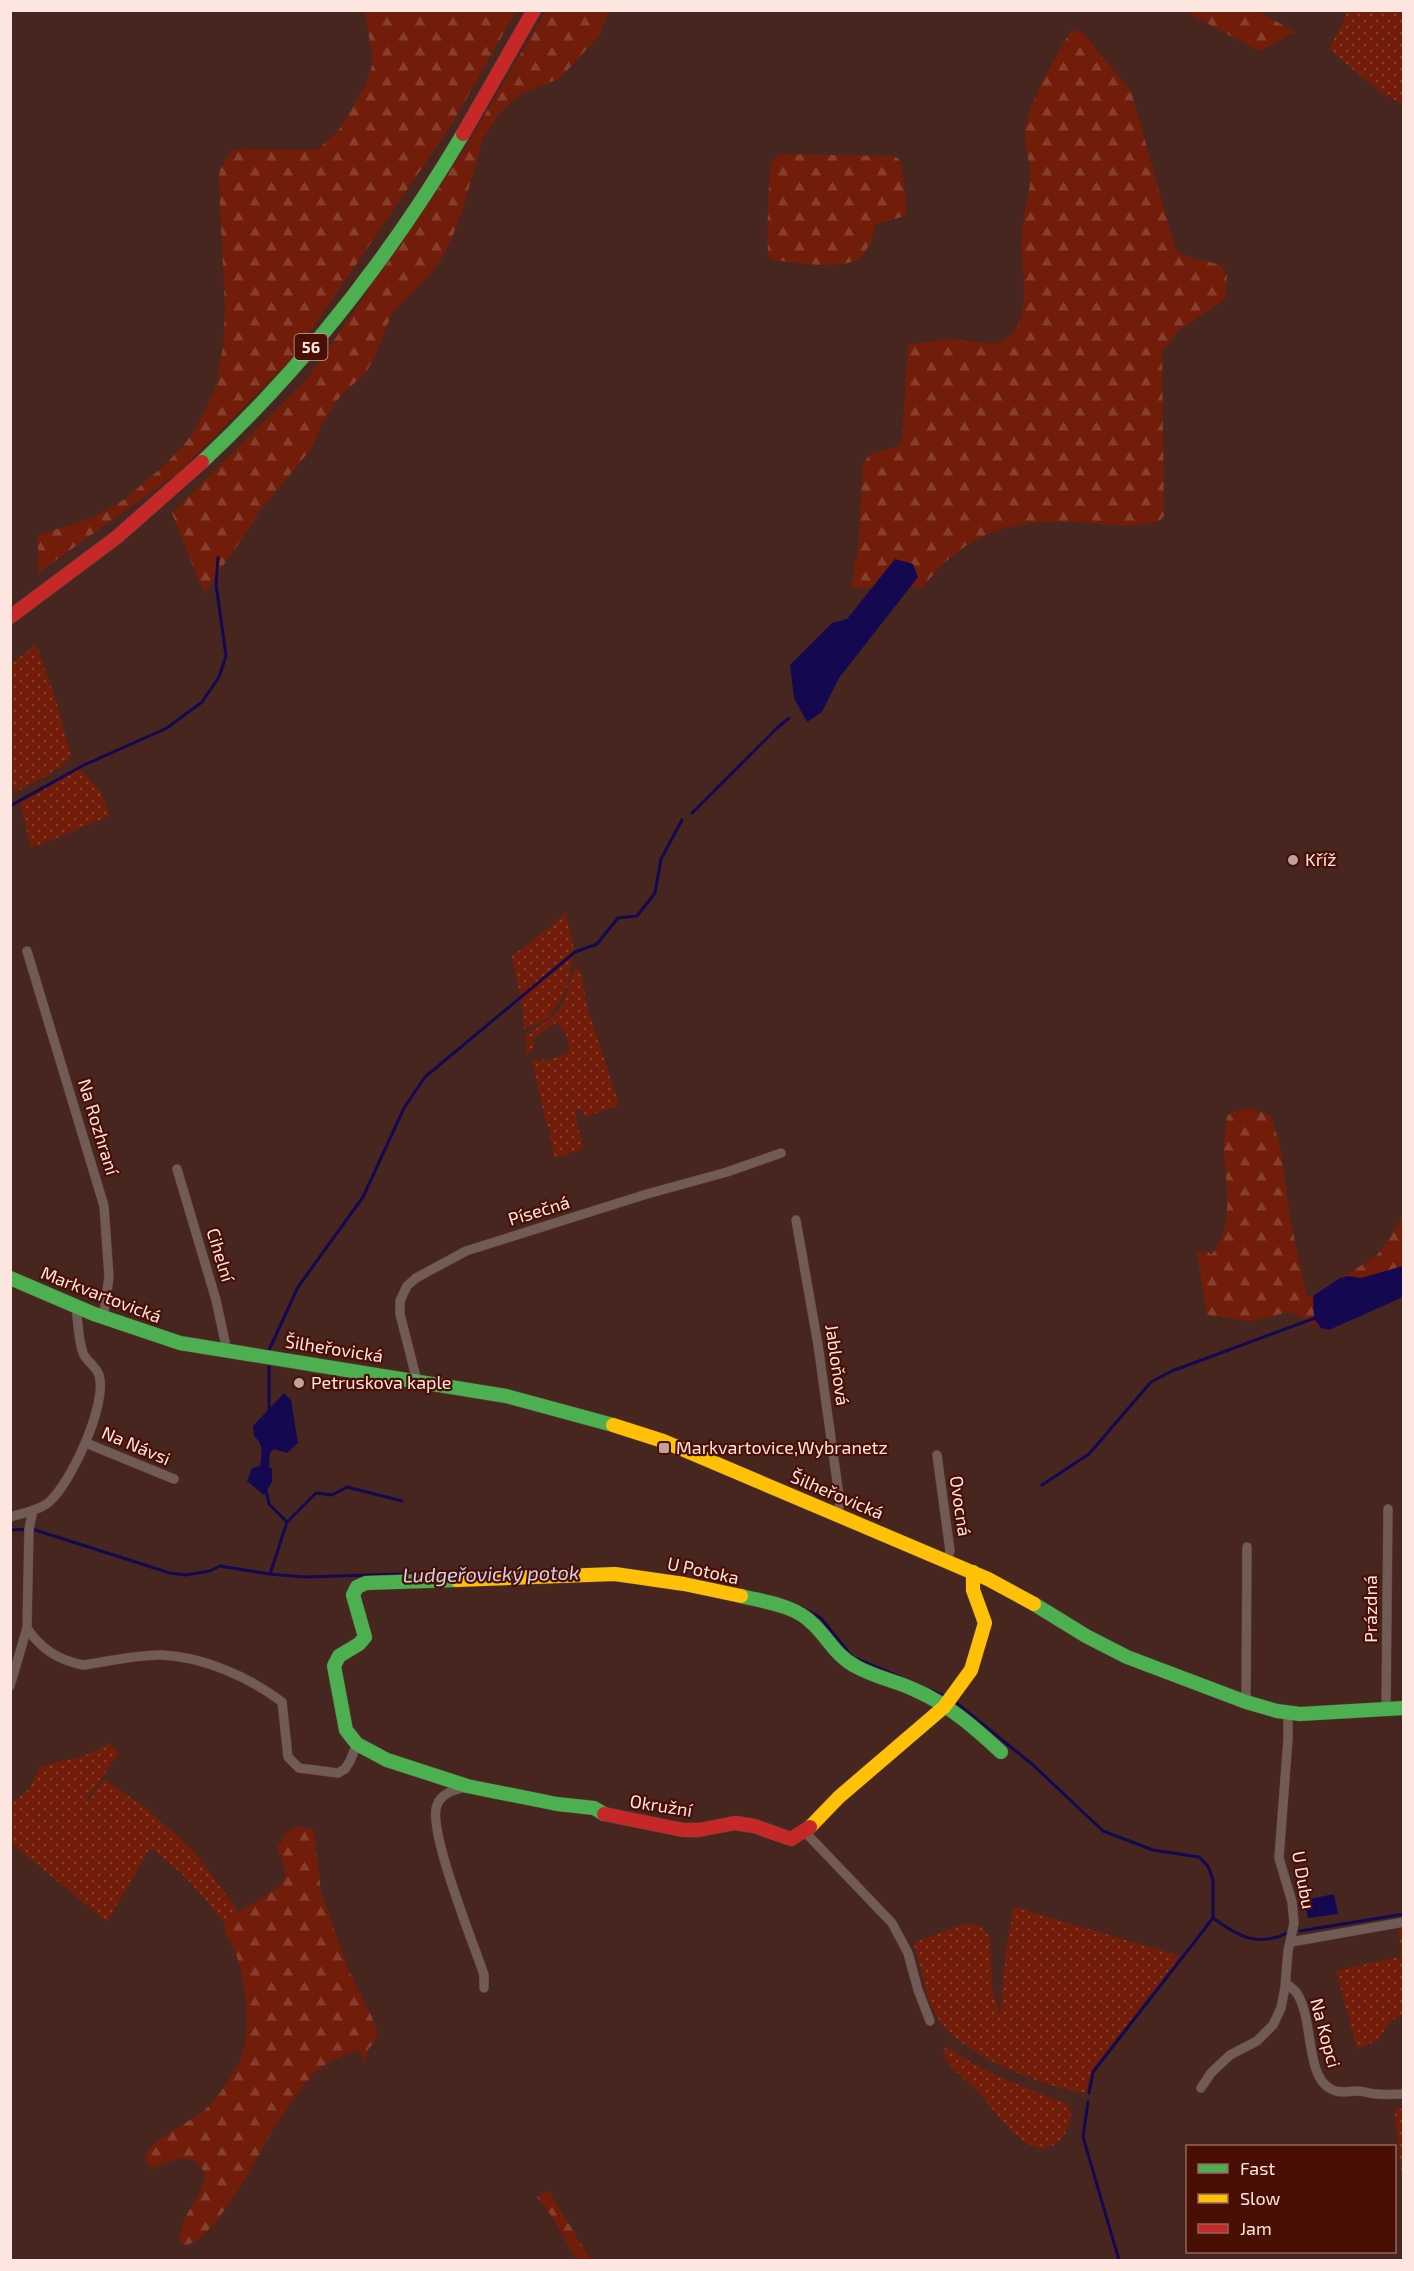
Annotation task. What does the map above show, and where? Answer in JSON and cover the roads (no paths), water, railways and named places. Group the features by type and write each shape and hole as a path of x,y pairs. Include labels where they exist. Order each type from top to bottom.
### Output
{"street":[{"name":"56","path":"10,617 107,546 184,478 240,425 318,338 380,261 435,181 534,10"},
{"name":"Na Rozhraní","path":"27,951 104,1206 109,1276 103,1318"},
{"name":"Písečná","path":"417,1381 400,1314 400,1300 407,1286 416,1278 466,1251 647,1194 728,1172 781,1153"},
{"name":"Cihelní","path":"177,1169 221,1317 227,1351"},
{"name":"Jabloňová","path":"796,1220 818,1345 840,1503 837,1514"},
{"name":"Markvartovická","path":"10,1278 103,1318 180,1343"},
{"name":"Na Návsi","path":"10,1517 47,1504 60,1491 86,1443 100,1391 99,1374 83,1354 76,1306"},
{"name":"Šilheřovická","path":"180,1343 506,1396 602,1421 663,1441 973,1572 1017,1593 1086,1636 1127,1658 1246,1702 1287,1713 1308,1714 1404,1708"},
{"name":"Na Návsi","path":"86,1443 174,1479"},
{"name":"Ovocná","path":"937,1455 950,1551 947,1561"},
{"name":"Prázdná","path":"1386,1709 1388,1509"},
{"path":"10,1686 27,1628 29,1529 33,1510"},
{"path":"1246,1702 1247,1547"},
{"path":"930,2021 918,1990 908,1953 892,1923 805,1832 838,1797 944,1707 971,1671 985,1623 973,1590 973,1572"},
{"name":"U Potoka","path":"357,1744 346,1730 334,1666 339,1656 359,1644 365,1637 353,1594 357,1587 366,1583 615,1574 655,1580 796,1611 809,1618 846,1661 921,1692 964,1719 1001,1752"},
{"path":"27,1628 36,1641 50,1653 77,1664 161,1655 207,1664 254,1683 282,1702 288,1757 299,1768 338,1773 345,1769 357,1744"},
{"name":"U Dubu","path":"1201,2088 1211,2073 1230,2055 1257,2042 1273,2025 1281,2008 1294,1923 1292,1902 1280,1858 1287,1713"},
{"name":"Okružní","path":"357,1744 387,1760 467,1786 557,1804 594,1808 608,1816 682,1830 699,1830 735,1823 754,1826 791,1839 805,1832"},
{"path":"467,1786 446,1793 437,1803 435,1814 456,1898 484,1975 484,1988"},
{"path":"1291,1942 1404,1922"},
{"name":"Na Kopci","path":"1286,1983 1296,1991 1301,2002 1308,2024 1316,2071 1323,2084 1332,2090 1346,2092 1404,2094"}],"waterway":[{"path":"10,806 84,765 167,728 202,702 219,677 226,656 216,584 218,558"},
{"path":"692,813 789,718"},
{"path":"269,1350 298,1287 363,1197 404,1108 425,1077 575,952 597,944 618,918 637,916 655,893 661,859 682,820"},
{"path":"1042,1485 1089,1454 1151,1382 1172,1371 1315,1318"},
{"path":"269,1364 269,1413"},
{"path":"287,1522 316,1493 332,1495 347,1487 402,1501"},
{"path":"266,1490 269,1504 287,1522 270,1574"},
{"name":"Ludgeřovický potok","path":"10,1530 32,1529 170,1573 185,1575 210,1571 220,1566 305,1577 534,1570"},
{"name":"Ludgeřovický potok","path":"801,1607 821,1618 852,1657 900,1677"},
{"name":"Ludgeřovický potok","path":"931,1690 946,1697"},
{"name":"Ludgeřovický potok","path":"955,1702 1032,1764 1103,1831 1153,1850 1199,1857 1208,1866 1213,1880 1213,1918 1222,1925 1249,1938 1267,1939 1288,1933"},
{"name":"Ludgeřovický potok","path":"1300,1931 1404,1914"},
{"path":"1089,2093 1093,2072 1213,1918"},
{"path":"1088,2102 1083,2137 1119,2260"}],"place":[{"name":"Kříž","path":"1293,860"},
{"name":"Petruskova kaple","path":"299,1383"},
{"name":"Markvartovice,Wybranetz","path":"664,1448"}]}
